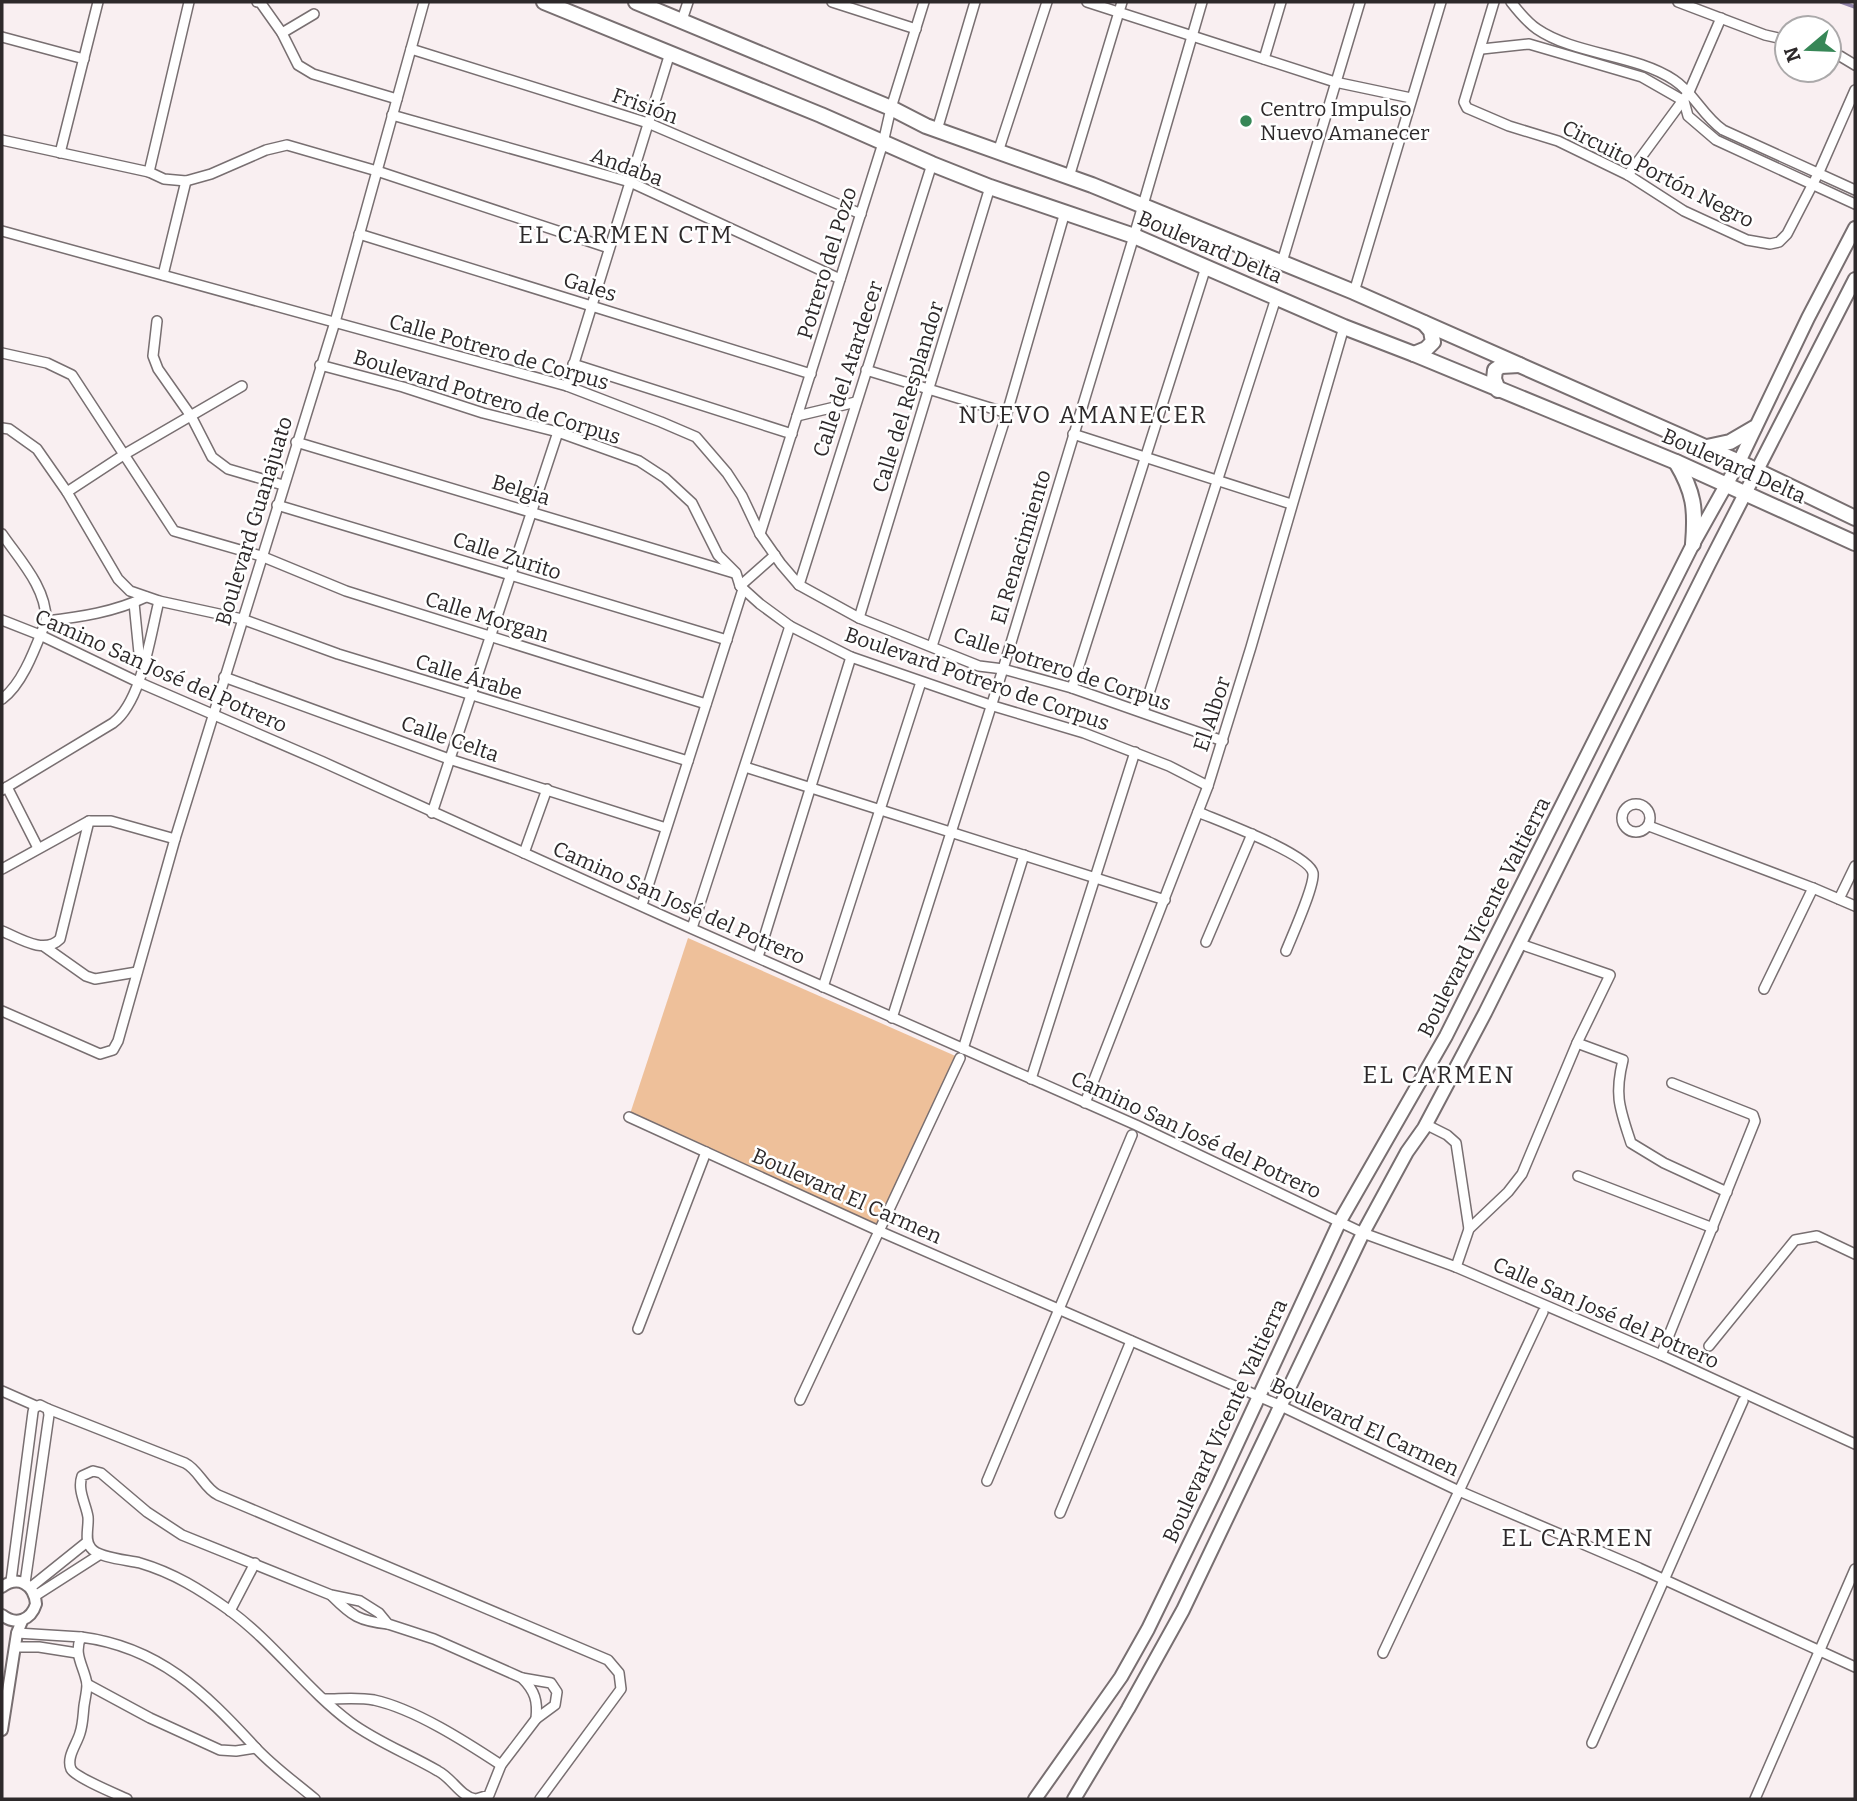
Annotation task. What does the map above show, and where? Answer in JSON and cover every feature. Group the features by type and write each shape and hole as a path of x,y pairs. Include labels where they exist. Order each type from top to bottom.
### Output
{"main road":[{"name":"Boulevard Delta","path":"544,2 932,164 990,187 1134,236 1344,327 1676,462 1855,543"},
{"name":"Boulevard Delta","path":"636,2 891,108 937,130 1143,205 1354,292 1757,470 1855,519"},
{"name":"Boulevard Vicente Valtierra","path":"1035,1799 1133,1657 1260,1397 1340,1221 1446,1036 1693,544 1739,462 1855,228"},
{"name":"Boulevard Vicente Valtierra","path":"1074,1799 1183,1610 1363,1233 1407,1152 1426,1124 1520,944 1855,279"},
{"path":"1414,354 1426,349 1433,342 1431,331 1423,322"},
{"path":"1498,390 1493,379 1495,370 1501,366 1520,365"},
{"path":"1706,447 1730,442 1754,428"},
{"path":"1676,462 1693,498 1693,544"},
{"path":"1822,528 1832,508"}],"street":[{"path":"60,153 99,2"},
{"path":"149,172 189,2"},
{"path":"259,2 282,33 299,65 313,74 397,99"},
{"name":"Boulevard Guanajuato","path":"2,1012 93,1052 105,1054 113,1050 224,677 335,322 424,2"},
{"path":"682,20 688,2"},
{"path":"832,2 916,29"},
{"name":"Potrero del Pozo","path":"760,534 883,143 924,2"},
{"path":"937,130 975,2"},
{"path":"998,152 1047,2"},
{"path":"1087,2 1121,7 1191,35 1335,82 1411,98"},
{"name":"El Renacimiento","path":"892,1018 1001,674 1202,2"},
{"path":"1264,59 1281,2"},
{"path":"1282,262 1360,2"},
{"path":"1354,292 1441,2"},
{"name":"Circuito Portón Negro","path":"1494,2 1464,102 1467,108 1509,126 1558,141 1628,174 1684,211 1763,244 1779,242 1786,236 1814,183 1855,90"},
{"path":"1511,2 1536,29 1555,38 1649,68 1673,79 1689,92 1704,115 1723,130 1855,190"},
{"path":"1678,2 1773,37"},
{"path":"1069,177 1121,7"},
{"path":"282,33 314,15"},
{"path":"1628,174 1684,101 1721,18"},
{"path":"1529,44 1536,29"},
{"path":"2,37 85,59"},
{"path":"1482,49 1529,44 1642,77 1684,101 1688,116 1717,140 1855,204"},
{"name":"Frisión","path":"411,49 649,123 861,214"},
{"path":"567,386 670,53"},
{"name":"Andaba","path":"392,115 630,182 840,279"},
{"path":"2,140 187,181 278,146 288,145 377,171 609,248"},
{"name":"Calle del Atardecer","path":"799,585 932,164"},
{"path":"163,275 187,181"},
{"name":"Calle del Resplandor","path":"859,618 990,187"},
{"path":"932,646 1007,413 1065,212"},
{"name":"Calle Potrero de Corpus","path":"2,231 567,386 696,437 727,473 760,534 799,585 859,618 979,666 1001,674 1072,688 1223,741"},
{"name":"Gales","path":"359,234 811,374"},
{"path":"1072,688 1206,267"},
{"path":"1143,712 1276,298"},
{"path":"157,321 153,356 158,369 191,416 212,457 228,469 283,485"},
{"name":"El Albor","path":"1085,1103 1208,786 1344,327"},
{"name":"Calle Morgan","path":"2,353 47,363 72,375 174,531 261,556 346,592 706,704"},
{"path":"573,364 792,434"},
{"name":"Boulevard Potrero de Corpus","path":"320,365 558,432 639,461 680,489 692,503 718,555 736,573 741,587 790,626 851,657 921,682 991,701 1058,724 1169,766 1208,786"},
{"path":"866,370 1007,413"},
{"path":"67,492 125,453 242,386"},
{"path":"797,416 856,402"},
{"name":"Calle Árabe","path":"2,428 9,429 37,449 67,492 118,579 130,591 159,601 242,619 338,654 688,761"},
{"path":"432,813 558,432"},
{"path":"1073,434 1291,504"},
{"name":"Belgia","path":"296,442 736,573"},
{"name":"Calle Zurito","path":"277,505 727,640"},
{"path":"2,534 39,590 46,611 46,621 22,677 16,688 2,699"},
{"path":"642,905 727,640 741,587 775,555"},
{"path":"46,621 124,608 146,597"},
{"path":"38,848 4,788 121,718 131,701 139,677 159,601"},
{"path":"134,603 139,677"},
{"name":"Camino San José del Potrero","path":"2,620 139,677 213,714 892,1018 962,1054 1031,1079 1340,1221"},
{"path":"692,928 790,626"},
{"path":"758,957 851,657"},
{"name":"Calle Celta","path":"224,677 449,759 666,828"},
{"path":"823,987 921,682"},
{"path":"1031,1079 1135,752"},
{"path":"744,767 1165,900"},
{"path":"524,853 547,789"},
{"path":"1198,812 1304,860 1312,870 1312,883 1286,951"},
{"path":"45,947 60,939 89,821"},
{"path":"2,869 89,821 111,821 175,839"},
{"path":"1649,826 1855,906"},
{"path":"1206,942 1251,834"},
{"path":"800,1400 962,1054 1024,855"},
{"path":"1839,899 1855,866"},
{"path":"1764,989 1812,888"},
{"path":"2,931 45,947 86,976 95,979 137,972"},
{"path":"1469,1229 1508,1192 1522,1174 1577,1043 1610,975 1520,944"},
{"path":"1577,1043 1623,1060 1617,1084 1619,1103 1631,1143 1664,1163 1727,1192"},
{"path":"1661,1354 1754,1126 1754,1117 1672,1083"},
{"name":"Boulevard El Carmen","path":"629,1117 879,1231 1281,1406 1459,1491 1855,1667"},
{"path":"1426,1124 1457,1143 1469,1229 1456,1267"},
{"path":"986,1481 1132,1135"},
{"path":"638,1329 706,1152"},
{"path":"1578,1176 1713,1228"},
{"name":"Calle San José del Potrero","path":"1340,1221 1363,1233 1456,1267 1661,1354 1855,1444"},
{"path":"1709,1346 1795,1240 1817,1236 1855,1254"},
{"path":"1383,1653 1543,1312"},
{"path":"1060,1513 1131,1341"},
{"path":"2,1391 190,1466 218,1496 608,1660 619,1673 621,1689 540,1799"},
{"path":"1592,1743 1743,1401"},
{"path":"36,1406 6,1584 30,1589 99,1555"},
{"path":"2,1730 17,1633 22,1621 34,1611 30,1589 48,1409"},
{"path":"331,1595 355,1617 372,1623 388,1624 434,1639 522,1678 544,1681 555,1687 555,1704 537,1719 500,1765 489,1795 476,1799 465,1795 452,1780 440,1772 349,1721 260,1633 196,1586 169,1573 120,1558 99,1555 92,1550 87,1542 88,1518 80,1482 82,1476 93,1471 110,1479 147,1512 182,1535 331,1595 360,1601 388,1624"},
{"path":"20,1500 38,1505"},
{"path":"30,1589 87,1542"},
{"path":"230,1611 255,1563"},
{"path":"1755,1799 1855,1569"},
{"path":"2,1623 2,1616 9,1620 22,1621"},
{"path":"17,1633 81,1637 112,1644 143,1655 174,1671 213,1702 256,1748 315,1799"},
{"path":"81,1637 77,1653 87,1685 83,1719 70,1756 71,1768 75,1775 83,1780 98,1784 128,1799"},
{"path":"15,1647 39,1647 77,1653"},
{"path":"522,1678 534,1693 538,1707 537,1719"},
{"path":"87,1685 219,1751 256,1748"},
{"path":"325,1699 375,1700 465,1742 500,1765"}],"shaded area":[{"path":"688,938 960,1058 879,1231 629,1117"}],"waterway":[{"path":"1841,2 1855,7"}],"place":[{"name":"Centro Impulso Nuevo Amanecer","path":"1246,121"}],"district":[{"name":"EL CARMEN CTM","path":"626,235"},
{"name":"NUEVO AMANECER","path":"1083,415"},
{"name":"EL CARMEN","path":"1439,1075"},
{"name":"EL CARMEN","path":"1578,1538"}]}
